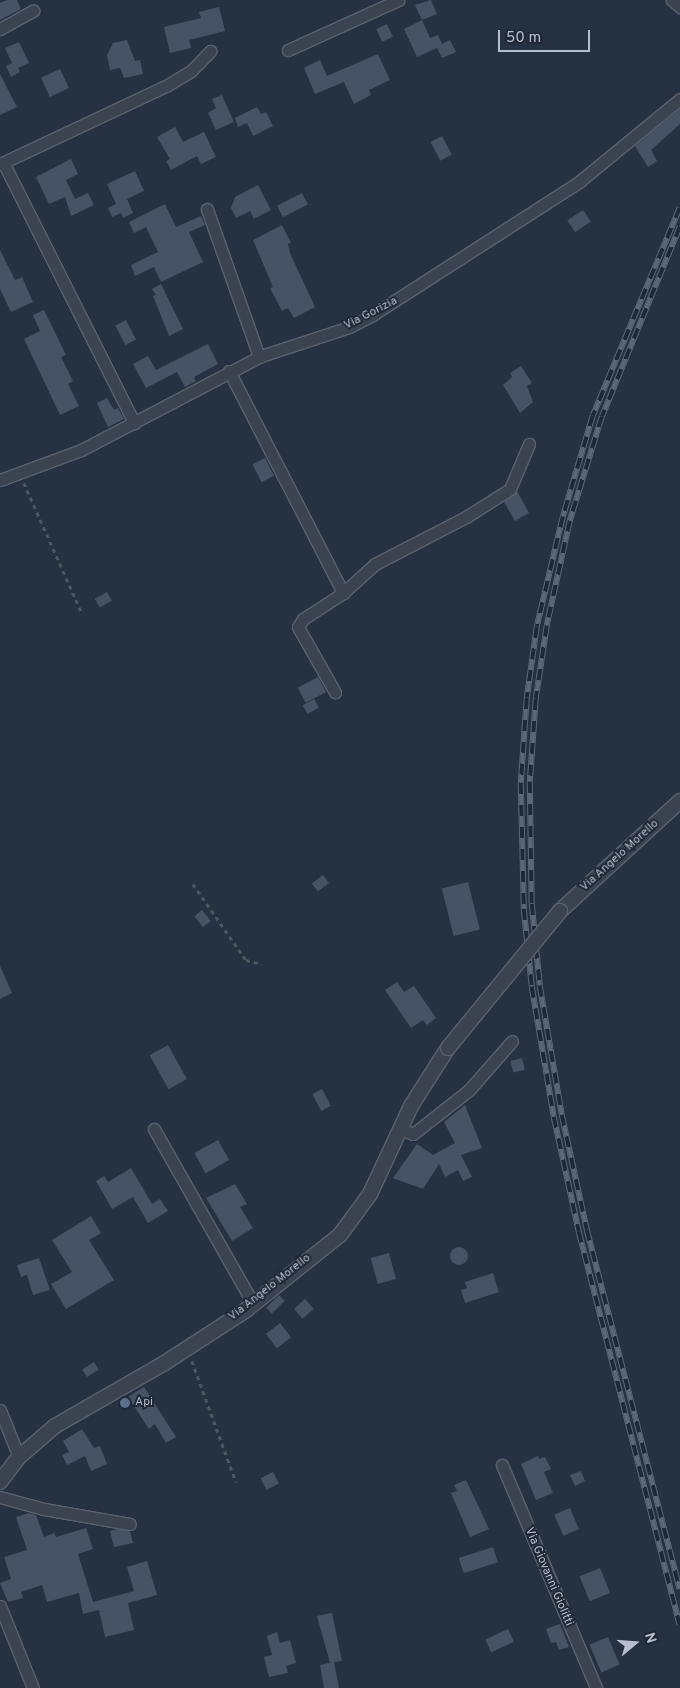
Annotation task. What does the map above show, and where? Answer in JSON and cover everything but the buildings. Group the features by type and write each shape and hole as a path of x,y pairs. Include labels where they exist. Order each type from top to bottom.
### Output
{"street":[{"path":"288,50 398,0"},
{"path":"672,0 680,7"},
{"path":"0,29 34,11"},
{"path":"134,423 2,165 166,86 190,70 210,51"},
{"name":"Via Gorizia","path":"0,480 81,450 229,371 259,357 349,326 409,293 580,181 680,99"},
{"path":"207,209 259,357"},
{"path":"229,371 343,593"},
{"path":"335,692 298,627 303,619 343,593 375,564 466,517 510,489 529,444"},
{"name":"Via Angelo Morello","path":"0,1482 19,1457 55,1426 187,1348 253,1303 340,1235 370,1194 400,1128 448,1048 560,910 680,801"},
{"path":"400,1128 412,1134 469,1090 512,1041"},
{"path":"154,1129 253,1303"},
{"path":"0,1410 19,1457"},
{"name":"Via Giovanni Giolitti","path":"502,1465 596,1688"},
{"path":"0,1497 44,1509 130,1524"},
{"path":"0,1606 33,1688"}],"path":[{"path":"19,473 81,611"},
{"path":"193,884 246,960 262,964"},
{"path":"187,1348 236,1482"}],"railway":[{"path":"680,208 593,416 563,517 537,627 527,698 521,783 524,909 532,987 554,1117 579,1232 680,1625"},
{"path":"680,227 602,417 570,521 547,626 536,699 530,782 532,904 540,986 562,1115 587,1230 680,1589"}],"place":[{"name":"Api","path":"125,1403"}]}
